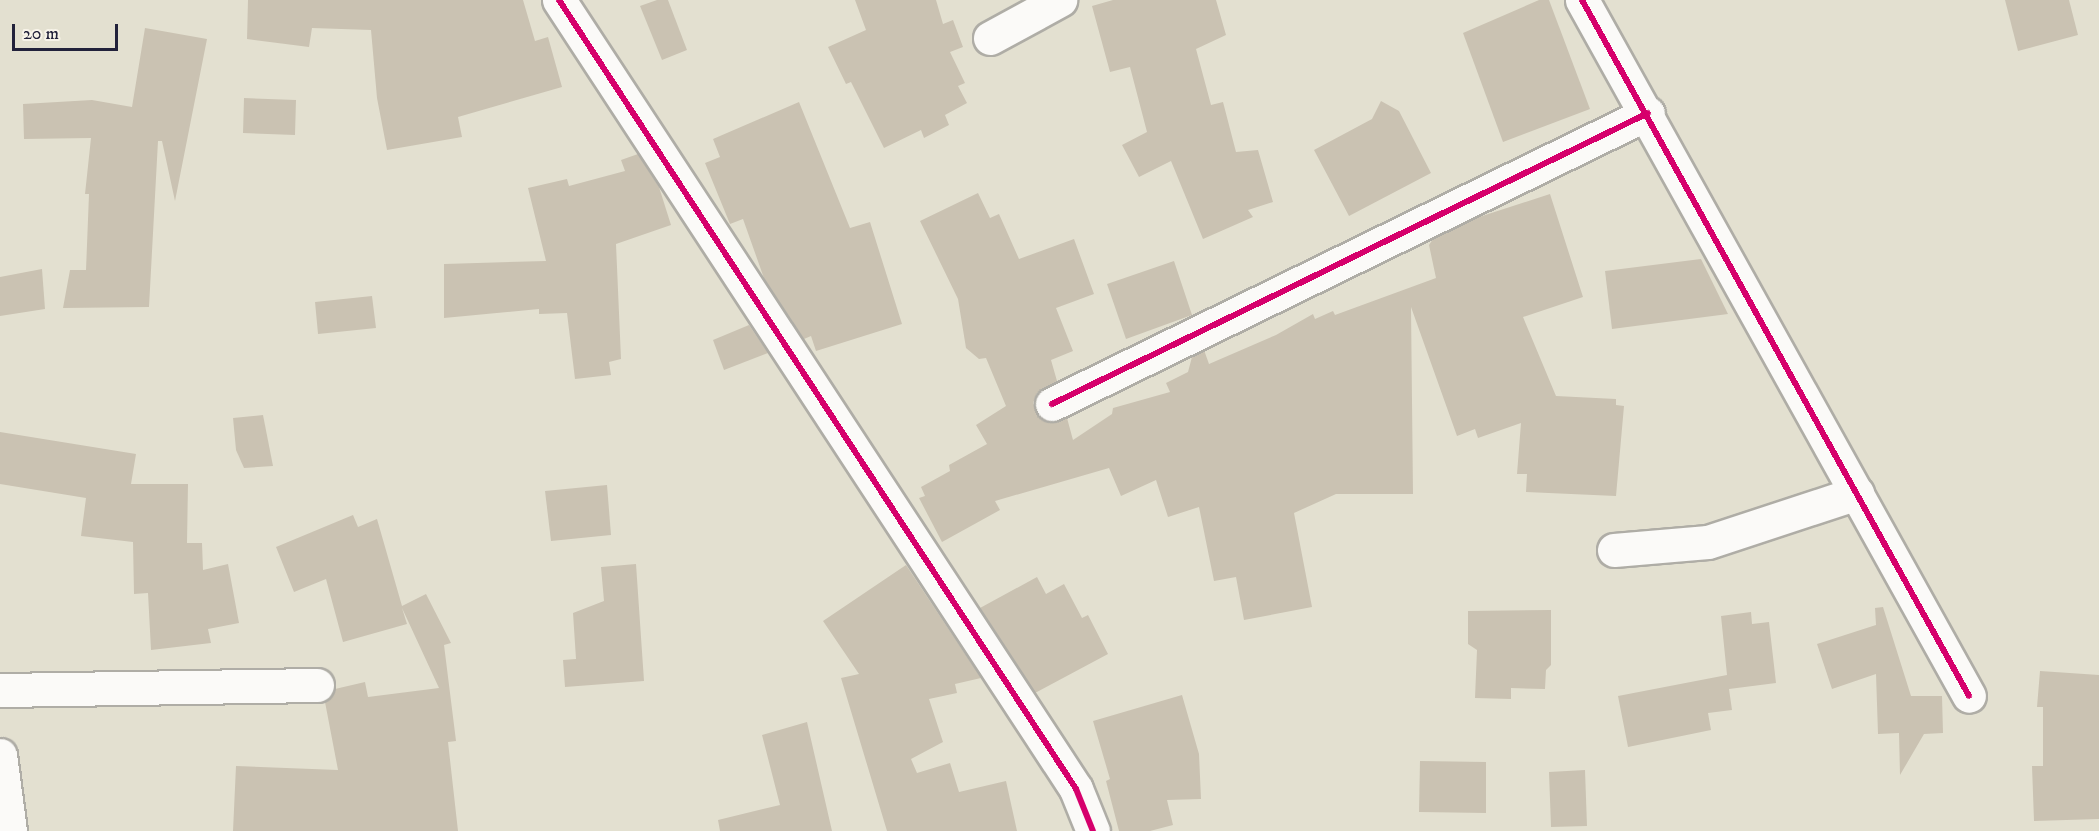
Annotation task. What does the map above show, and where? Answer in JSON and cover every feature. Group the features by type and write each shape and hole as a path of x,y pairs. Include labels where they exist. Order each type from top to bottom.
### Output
{"street":[{"path":"559,0 1076,789 1093,831"},
{"path":"990,38 1060,0"},
{"path":"1582,0 1648,113 1969,696"},
{"path":"1052,404 1648,113"},
{"path":"1614,550 1708,542 1857,493"},
{"path":"0,690 317,685"},
{"path":"0,755 10,831"}],"building":[{"path":"248,0 523,0 535,41 548,37 562,87 458,117 462,137 387,150 377,98 371,30 312,28 309,47 247,39"},
{"path":"657,0 668,0 687,50 662,60 640,6"},
{"path":"855,0 936,0 943,24 953,20 963,47 950,52 965,83 958,86 967,103 945,115 949,125 924,138 921,130 884,148 851,82 846,84 828,47 866,30"},
{"path":"1113,0 1216,0 1226,35 1196,49 1211,105 1223,102 1236,152 1258,150 1273,202 1248,210 1253,217 1203,239 1171,161 1139,177 1122,145 1147,132 1130,67 1110,72 1092,6"},
{"path":"1539,0 1549,0 1590,109 1503,142 1463,33"},
{"path":"2005,0 2069,0 2078,35 2018,51"},
{"path":"145,28 207,39 175,201 162,141 158,141 149,307 63,308 70,270 86,270 89,194 85,194 91,138 24,139 23,104 92,100 132,107"},
{"path":"244,98 296,100 295,135 243,133"},
{"path":"1381,101 1399,111 1431,173 1349,216 1314,150 1372,119"},
{"path":"799,102 850,228 870,222 902,324 816,351 811,336 804,339 765,281 743,219 730,224 705,163 720,157 713,139"},
{"path":"638,154 659,187 671,225 616,244 621,359 609,362 611,375 575,379 567,313 539,314 539,309 444,318 444,264 546,261 528,188 567,179 569,186 625,171 621,160"},
{"path":"978,193 990,218 999,214 1019,259 1074,239 1094,294 1056,308 1073,351 1051,360 1057,381 1037,393 1033,403 1042,420 1051,423 1067,418 1073,440 1112,414 1113,408 1170,392 1166,383 1188,372 1192,357 1204,350 1209,364 1276,335 1313,314 1315,319 1333,311 1335,315 1436,278 1429,245 1433,239 1476,218 1550,194 1583,297 1523,317 1556,396 1616,399 1616,405 1624,406 1616,496 1526,492 1527,474 1517,474 1521,423 1478,438 1475,429 1457,436 1411,307 1413,494 1336,494 1294,513 1312,607 1244,620 1236,577 1214,581 1199,507 1168,517 1156,480 1121,496 1109,468 995,501 1000,510 942,542 919,498 925,496 921,487 950,471 949,465 987,444 976,425 1006,406 986,358 979,359 966,348 958,299 920,221"},
{"path":"1701,259 1728,314 1612,329 1605,271"},
{"path":"1174,261 1192,315 1126,339 1107,284"},
{"path":"42,269 45,309 0,316 0,277"},
{"path":"372,296 376,328 318,334 315,302"},
{"path":"749,325 768,353 724,370 713,340"},
{"path":"263,415 273,466 244,468 236,450 233,418"},
{"path":"0,432 136,454 131,484 188,484 187,543 202,543 203,570 228,564 239,623 208,629 211,643 151,650 148,593 134,594 133,542 81,536 86,498 0,484"},
{"path":"607,485 611,535 551,541 545,491"},
{"path":"353,515 358,527 377,519 402,606 426,594 451,643 444,645 456,741 448,742 458,831 233,831 236,766 338,770 325,702 335,689 365,682 368,697 439,688 402,608 407,624 343,642 326,579 294,592 276,547"},
{"path":"636,564 644,681 565,687 563,660 576,659 573,613 604,601 601,567"},
{"path":"906,565 981,678 955,684 957,693 929,699 943,742 911,759 917,773 950,763 959,792 1006,781 1017,831 887,831 841,678 859,674 823,621"},
{"path":"1037,577 1046,594 1064,584 1082,618 1088,615 1108,654 1035,693 980,608"},
{"path":"1883,607 1911,696 1942,696 1943,733 1924,734 1900,775 1899,733 1878,734 1876,674 1832,689 1817,644 1876,625 1875,608"},
{"path":"1551,610 1551,665 1546,670 1545,689 1511,688 1511,699 1475,698 1477,650 1468,644 1468,611"},
{"path":"1751,612 1752,624 1769,622 1776,683 1729,689 1732,710 1708,713 1711,730 1628,747 1618,696 1727,675 1721,616"},
{"path":"2040,671 2099,675 2099,819 2034,821 2032,766 2043,766 2043,707 2037,707"},
{"path":"1182,695 1199,754 1201,799 1167,800 1173,825 1150,831 1119,831 1106,781 1110,779 1093,721"},
{"path":"807,722 832,831 720,831 718,820 780,805 762,735"},
{"path":"1420,761 1486,762 1486,813 1419,812"},
{"path":"1585,770 1587,826 1551,827 1549,772"}],"cycle path":[{"path":"559,0 1076,789 1093,831"},
{"path":"1582,0 1969,696"},
{"path":"1052,404 1648,113"}]}
